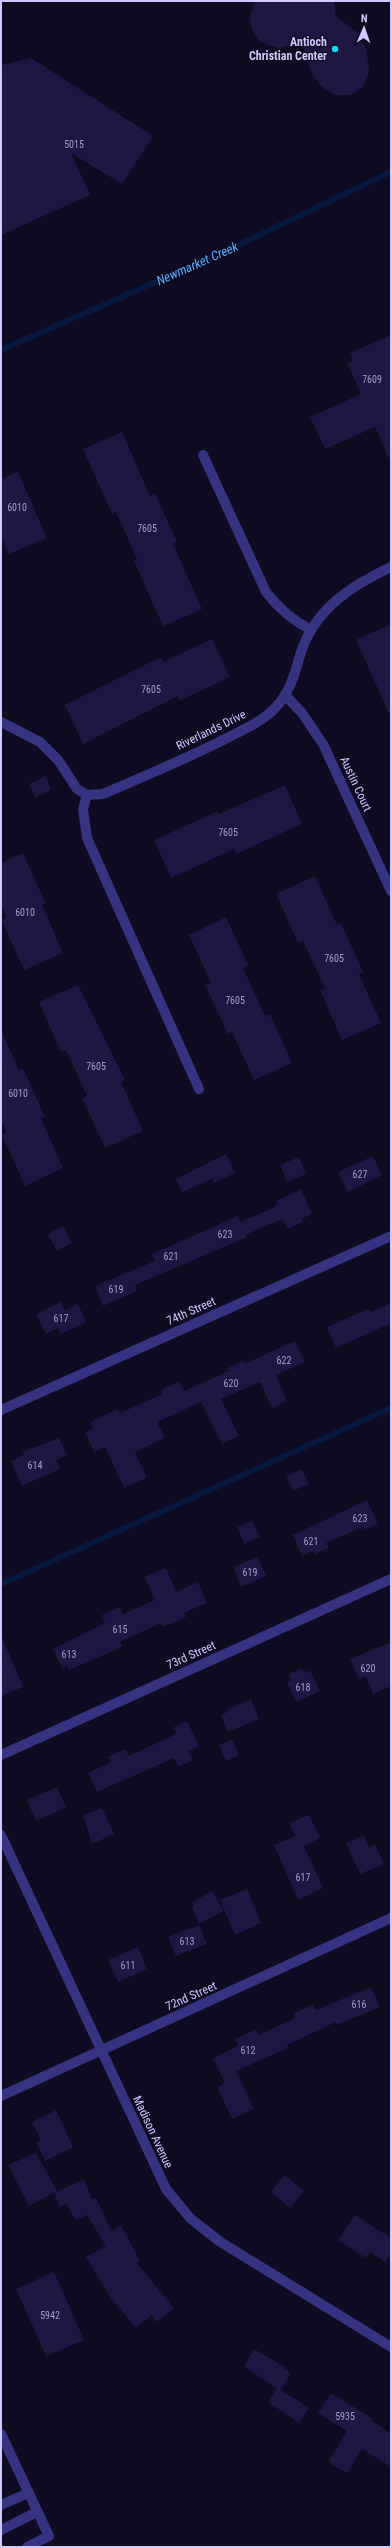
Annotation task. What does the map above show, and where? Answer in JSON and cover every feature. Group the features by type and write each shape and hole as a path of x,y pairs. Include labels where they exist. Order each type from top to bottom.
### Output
{"street":[{"path":"203,455 266,592 278,608 293,620 311,630"},
{"name":"Riverlands Drive","path":"87,795 104,794 208,748 261,720 285,695 292,682 311,630 319,618 340,596 391,567"},
{"name":"Austin Court","path":"285,695 302,713 323,744 391,891"},
{"path":"1,722 40,742 58,760 77,789 87,795 84,809 87,838 199,1089"},
{"name":"74th Street","path":"1,1410 391,1236"},
{"name":"73rd Street","path":"1,1755 391,1579"},
{"name":"Madison Avenue","path":"1,1835 156,2172 166,2189 190,2218 219,2241 391,2348"},
{"name":"72nd Street","path":"1,2096 391,1918"},
{"path":"1,2434 49,2536 27,2547"},
{"path":"1,2505 28,2492"},
{"path":"1,2530 37,2512"}],"building":[{"name":"Antioch Christian Center","path":"256,1 334,1 336,16 357,32 366,49 369,67 368,76 363,87 350,95 335,95 321,86 311,73 302,43 278,48 260,42 252,30 250,21 251,11"},
{"path":"31,58 153,136 122,184 71,153 90,195 1,235 1,65"},
{"path":"391,335 391,463 375,427 325,449 310,417 361,394 347,363 353,361 350,353"},
{"path":"122,432 150,496 155,493 177,542 173,544 202,609 163,626 134,561 137,559 116,512 112,514 83,449"},
{"path":"18,472 47,538 9,554 1,535 1,479"},
{"path":"391,624 391,718 356,640"},
{"path":"212,639 230,677 179,701 178,696 83,744 65,705 161,657 163,662"},
{"path":"46,776 51,790 35,798 29,784"},
{"path":"285,785 302,824 236,854 234,849 171,878 154,840 218,811 219,814"},
{"path":"23,853 46,904 42,905 63,953 24,970 2,921 7,918 1,905 1,863"},
{"path":"315,876 337,925 341,923 363,972 359,974 381,1023 342,1040 320,990 325,988 303,941 298,943 276,894"},
{"path":"226,917 248,965 243,968 265,1016 270,1014 292,1063 254,1080 232,1032 228,1034 205,985 211,983 189,935"},
{"path":"78,985 125,1080 121,1082 143,1131 105,1148 82,1098 87,1096 66,1050 61,1052 39,1002"},
{"path":"1,1030 19,1070 23,1068 45,1117 41,1118 63,1168 25,1186 2,1135 7,1133 1,1120"},
{"path":"226,1154 235,1173 214,1183 212,1179 182,1192 176,1179"},
{"path":"373,1156 382,1175 348,1192 338,1172"},
{"path":"299,1157 306,1174 287,1182 280,1165"},
{"path":"301,1189 312,1214 301,1219 303,1222 288,1229 283,1219 274,1222 246,1235 247,1237 135,1285 137,1291 103,1306 95,1286 155,1261 152,1254 238,1216 240,1222 269,1210 277,1205 276,1201"},
{"path":"63,1226 72,1243 57,1251 48,1234"},
{"path":"61,1302 65,1310 78,1304 86,1322 61,1334 58,1328 46,1334 36,1314"},
{"path":"391,1303 391,1323 336,1348 327,1327 368,1309 370,1312"},
{"path":"295,1341 305,1362 276,1375 287,1401 272,1408 260,1382 221,1399 239,1436 222,1444 201,1402 157,1422 165,1438 135,1452 147,1478 124,1488 105,1447 94,1452 85,1432 93,1429 90,1422 118,1409 120,1413 162,1394 161,1390 179,1382 184,1391 229,1371 228,1368 243,1361 244,1364"},
{"path":"59,1438 67,1455 56,1460 60,1469 22,1486 11,1461 24,1455 22,1452"},
{"path":"302,1469 309,1484 293,1491 286,1476"},
{"path":"367,1500 378,1524 364,1530 363,1527 326,1543 329,1548 314,1554 313,1551 302,1556 293,1535"},
{"path":"252,1521 260,1537 244,1544 237,1527"},
{"path":"258,1557 266,1576 241,1587 233,1567"},
{"path":"166,1568 176,1592 198,1582 207,1603 184,1613 186,1617 163,1627 161,1623 120,1642 122,1647 69,1670 67,1666 62,1668 53,1649 105,1623 102,1615 120,1607 123,1614 155,1600 145,1577"},
{"path":"1,1635 23,1687 1,1696"},
{"path":"391,1642 391,1686 373,1694 366,1676 359,1679 350,1659"},
{"path":"302,1668 305,1673 310,1670 320,1691 296,1702 287,1682 291,1680 289,1674"},
{"path":"251,1699 259,1719 228,1732 221,1715 227,1712 226,1710"},
{"path":"187,1721 199,1746 188,1751 193,1760 178,1767 174,1758 97,1792 88,1773 111,1762 108,1757 125,1749 129,1756 176,1734 174,1727"},
{"path":"232,1739 239,1755 226,1761 219,1745"},
{"path":"57,1787 66,1807 36,1821 27,1800"},
{"path":"102,1808 114,1834 92,1844 83,1815"},
{"path":"309,1815 320,1838 304,1846 323,1888 298,1900 274,1845 295,1836 289,1823"},
{"path":"364,1835 369,1847 375,1844 384,1864 360,1874 346,1843"},
{"path":"247,1889 261,1923 235,1935 220,1900"},
{"path":"213,1891 223,1911 199,1924 192,1907 194,1906 192,1902"},
{"path":"199,1925 207,1944 176,1956 168,1937"},
{"path":"138,1947 147,1969 118,1982 108,1960"},
{"path":"371,1987 380,2007 337,2025 336,2022 287,2045 288,2048 236,2071 254,2109 232,2119 217,2087 225,2083 213,2058 238,2046 235,2039 256,2029 259,2035 295,2018 293,2014 313,2004 316,2010"},
{"path":"56,2110 73,2147 45,2161 36,2142 41,2140 32,2122"},
{"path":"36,2153 57,2191 29,2206 8,2165"},
{"path":"285,2175 304,2191 290,2208 271,2192"},
{"path":"84,2179 92,2199 96,2198 111,2231 121,2225 140,2261 137,2263 174,2308 157,2322 151,2315 136,2328 110,2297 86,2257 106,2246 87,2215 75,2220 67,2204 60,2207 54,2193"},
{"path":"355,2215 391,2238 391,2253 385,2262 370,2252 366,2258 338,2240"},
{"path":"54,2272 84,2340 46,2356 16,2289"},
{"path":"254,2349 285,2367 284,2369 291,2373 281,2390 309,2408 299,2423 268,2402 277,2389 244,2366"},
{"path":"331,2393 372,2418 371,2420 391,2434 391,2467 362,2449 347,2473 332,2465 329,2461 347,2431 318,2413"}],"waterway":[{"name":"Newmarket Creek","path":"1,350 215,256 391,172"},
{"path":"1,1584 391,1408"}],"place":[{"name":"Antioch Christian Center","path":"335,49"}]}
